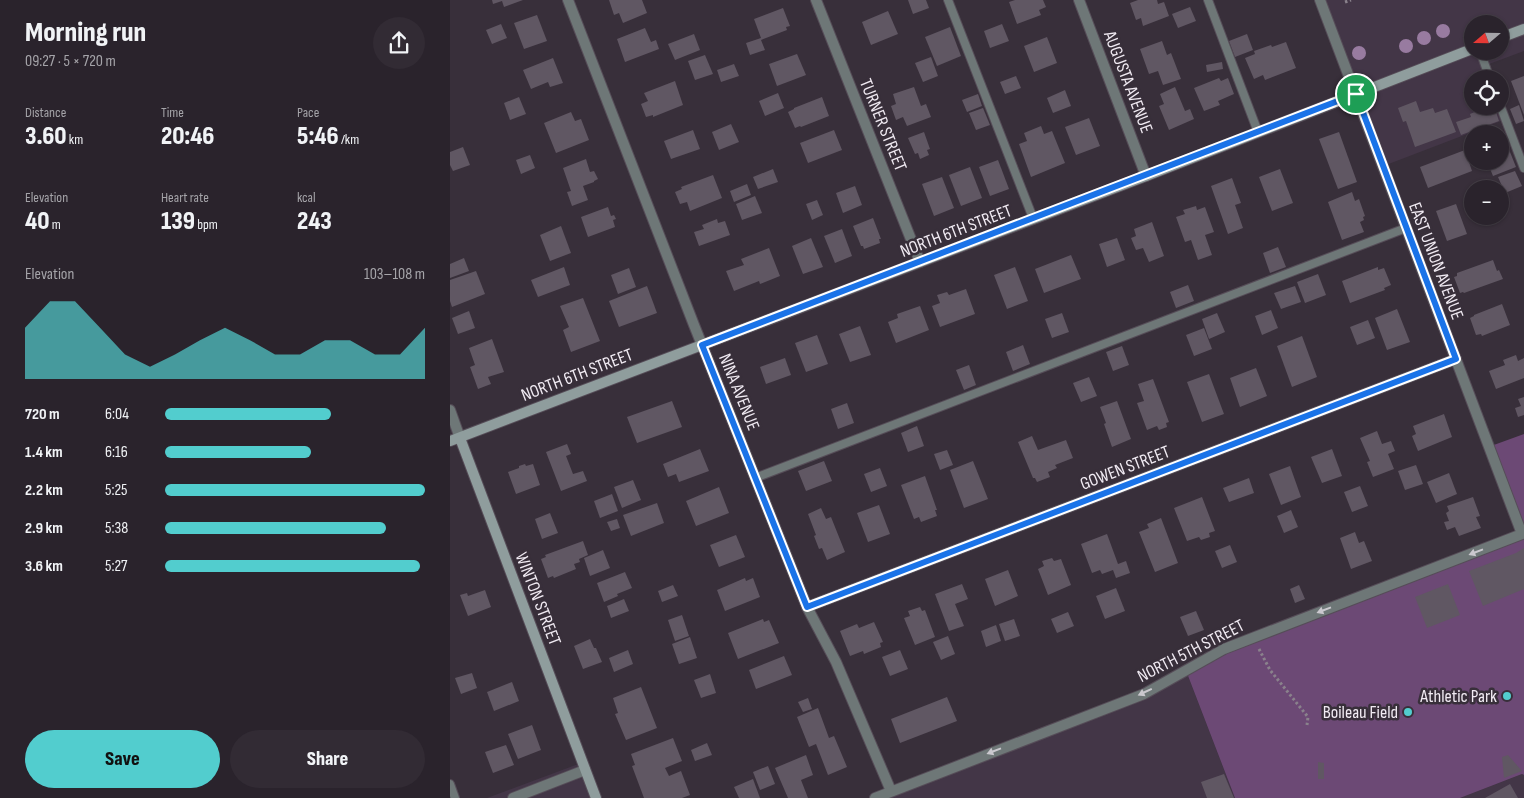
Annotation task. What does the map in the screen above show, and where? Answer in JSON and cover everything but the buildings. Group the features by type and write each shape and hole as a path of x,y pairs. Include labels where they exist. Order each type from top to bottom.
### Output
{"main road":[{"path":"1509,35 1524,29"},
{"name":"NORTH 6TH STREET","path":"455,440 1464,53"},
{"name":"WINTON STREET","path":"455,440 596,798"}],"street":[{"name":"NINA AVENUE","path":"568,0 702,345 807,607 836,662 891,791"},
{"name":"TURNER STREET","path":"816,0 920,262"},
{"name":"AUGUSTA AVENUE","path":"1079,0 1146,176"},
{"name":"EAST UNION AVENUE","path":"1320,0 1522,534"},
{"name":"GOWEN STREET","path":"807,607 1456,359"},
{"name":"WINTON STREET","path":"450,410 455,440"},
{"name":"NORTH 5TH STREET","path":"875,798 1144,694 1224,649 1522,534"},
{"path":"513,798 585,770"}],"lane":[{"path":"948,0 1033,218"},
{"path":"1208,0 1258,132"},
{"path":"1504,115 1524,168"},
{"path":"755,478 1406,228"},
{"path":"450,784 455,798"}],"path":[{"path":"1345,2 1351,0"},
{"path":"1257,646 1270,670 1308,717 1307,725"}],"shaded area":[{"path":"1322,0 1524,0 1524,51 1509,57 1509,15 1464,15 1464,60 1500,60 1481,67 1482,70 1464,70 1464,115 1499,115 1501,121 1491,125 1464,125 1464,135 1386,165"},
{"path":"1524,434 1524,534 1491,446"},
{"path":"1524,535 1524,775 1522,774 1460,798 1235,798 1185,668"},
{"path":"1185,668 1235,798 876,798 1123,699"},
{"path":"581,763 595,798 487,798"},
{"path":"1522,774 1524,775 1524,798 1460,798"}],"place":[{"name":"Athletic Park","path":"1507,696"},
{"name":"Boileau Field","path":"1408,712"}],"route":[{"path":"1356,94 1456,359 807,607 702,345 1356,94"}]}
